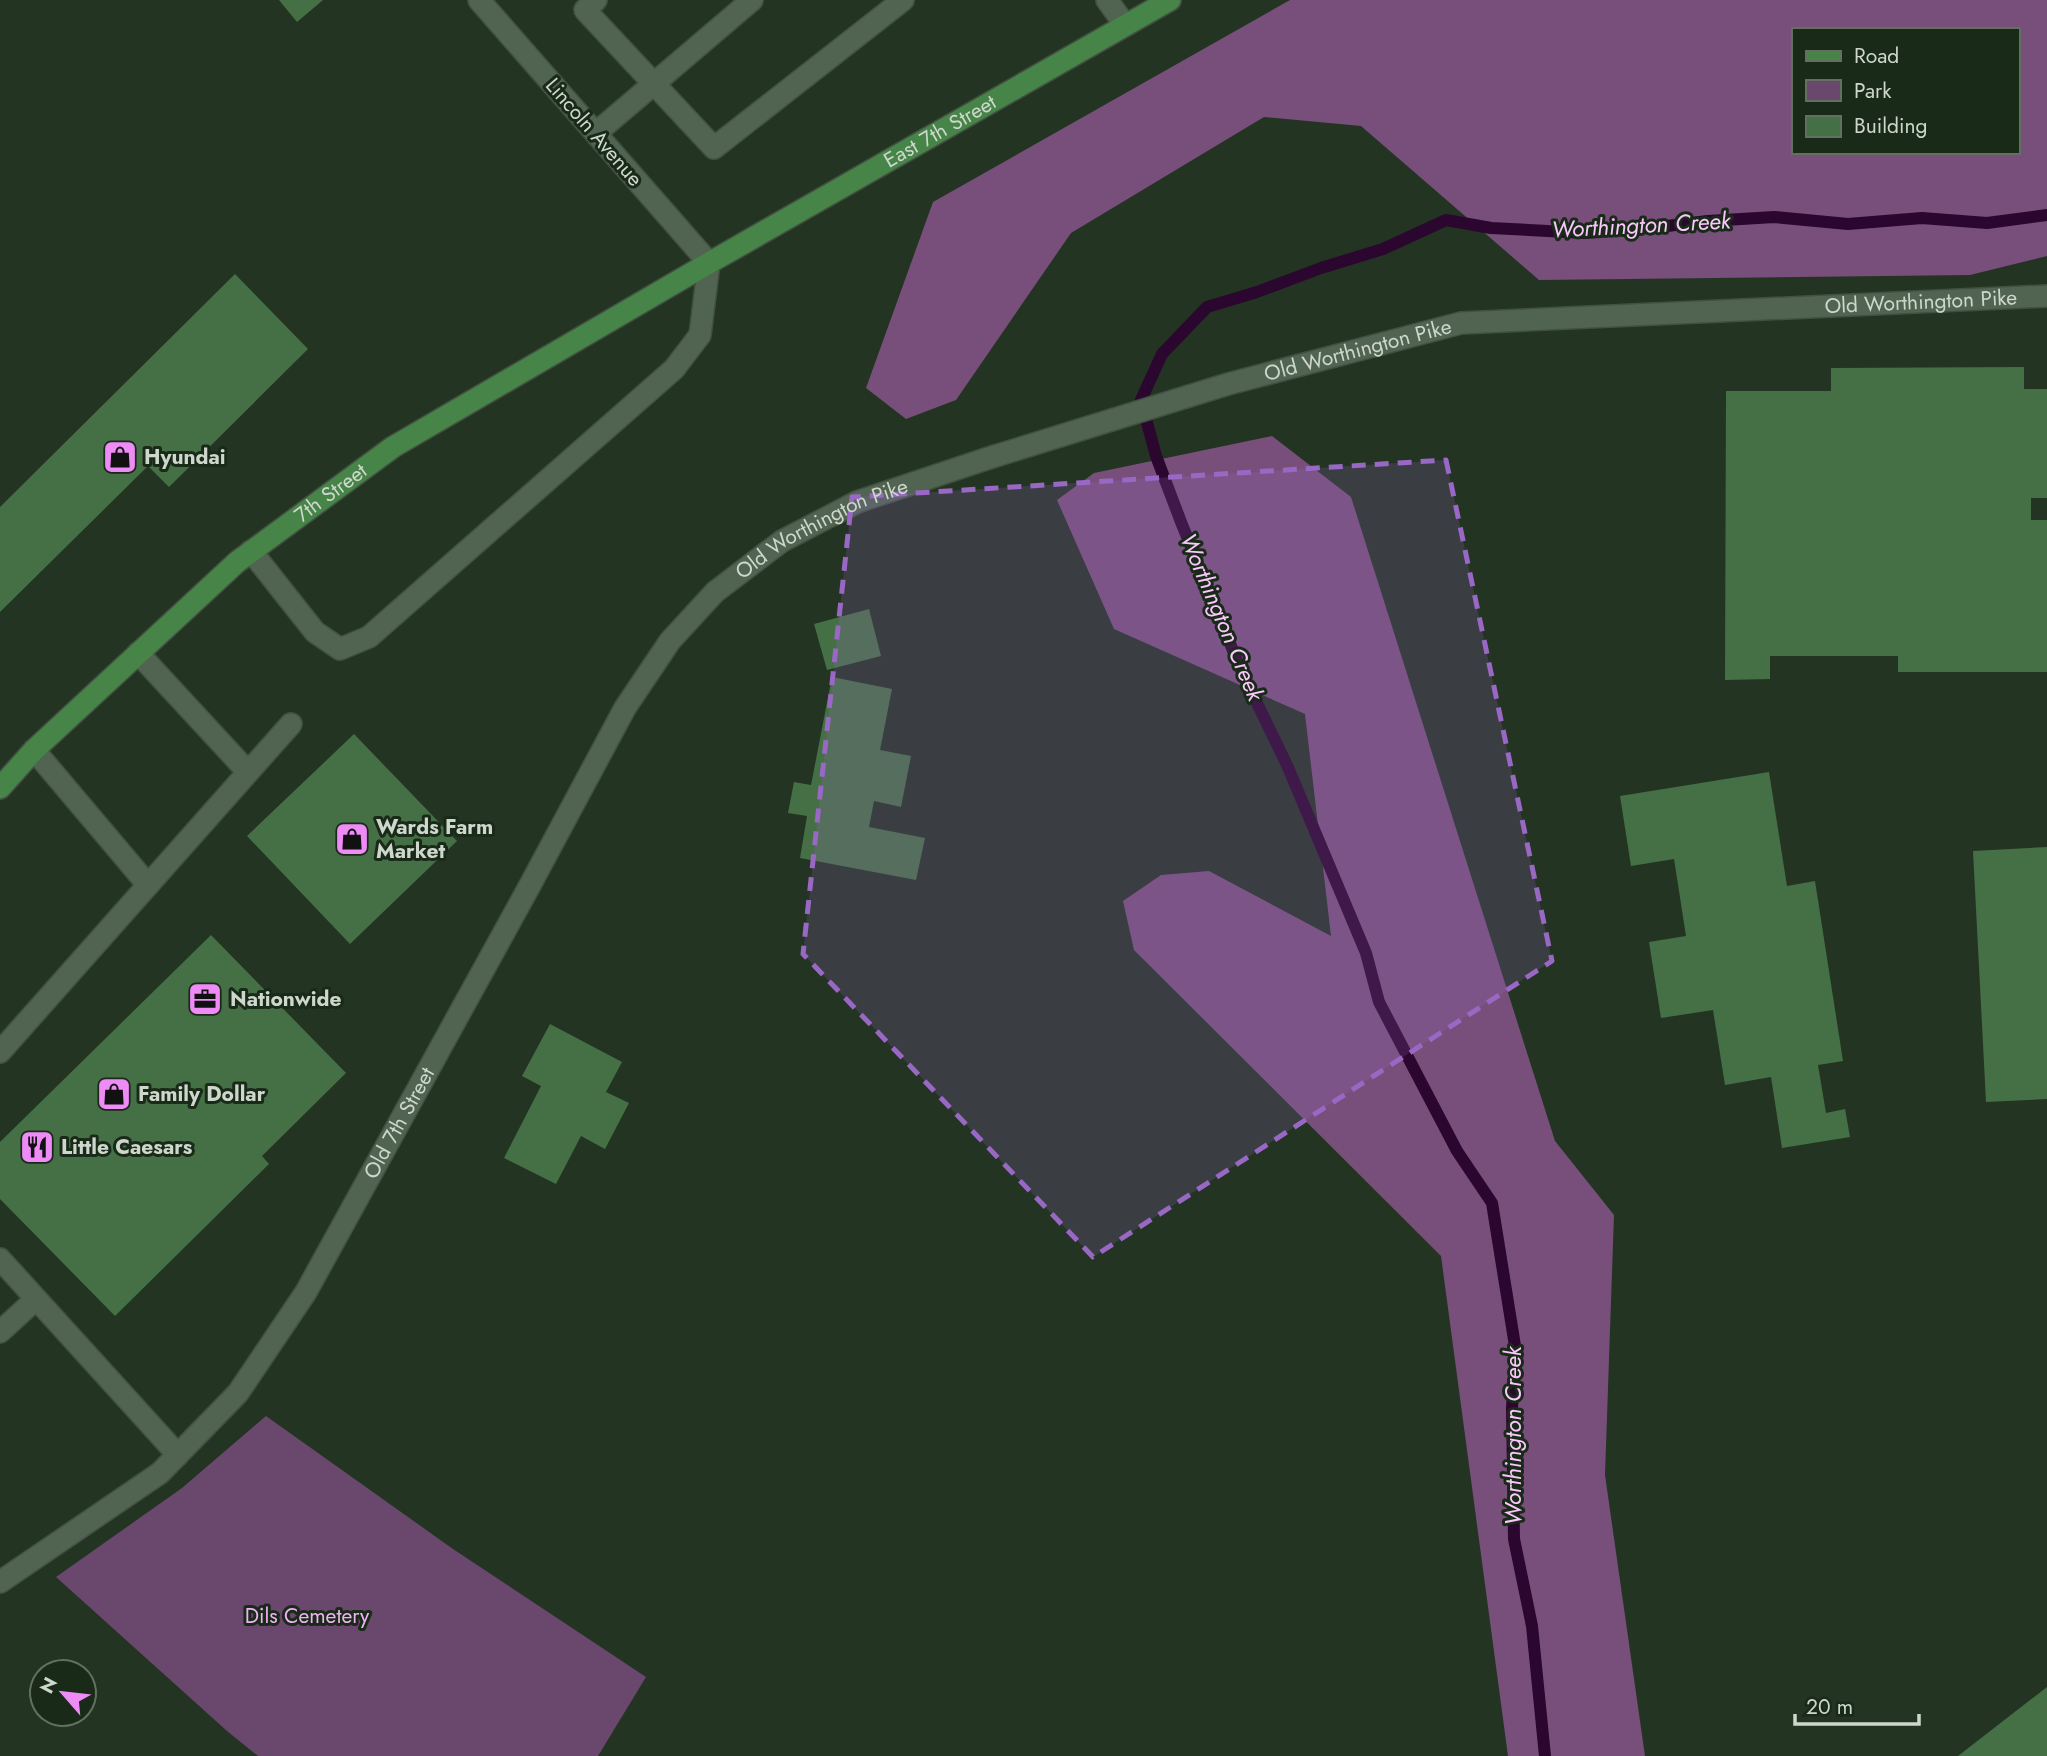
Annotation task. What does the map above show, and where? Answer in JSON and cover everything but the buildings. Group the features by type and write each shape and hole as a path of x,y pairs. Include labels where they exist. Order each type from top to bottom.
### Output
{"main road":[{"name":"East 7th Street","path":"709,263 1170,0"},
{"name":"7th Street","path":"0,788 34,750 251,551 393,447 709,263"}],"street":[{"name":"Lincoln Avenue","path":"479,0 709,263"},
{"path":"596,0 584,10 714,148 903,0"},
{"path":"596,133 752,0"},
{"path":"1107,0 1125,25"},
{"path":"251,551 315,632 340,649 369,637 674,369 700,335 709,263"},
{"name":"Old Worthington Pike","path":"715,592 782,541 857,502 1228,384 1461,323 2047,296"},
{"name":"Old 7th Street","path":"0,1582 160,1473 238,1393 306,1292 625,708 670,641 715,592"},
{"path":"138,653 248,772"},
{"path":"0,1052 291,724"},
{"path":"34,750 148,885"},
{"path":"0,1259 178,1455"},
{"path":"0,1332 36,1299"}],"highlighted area":[{"path":"1446,460 1552,961 1093,1257 803,954 852,497"}],"green space":[{"name":"Dils Cemetery","path":"266,1416 453,1549 646,1677 598,1756 258,1756 56,1577 182,1488"}],"shaded area":[{"path":"1290,0 2047,0 2047,256 1970,275 1539,280 1361,126 1264,117 1071,233 956,400 906,419 866,388 933,202"},
{"path":"1272,436 1351,497 1555,1141 1614,1215 1605,1475 1645,1756 1508,1756 1441,1256 1134,950 1123,901 1161,875 1209,871 1331,936 1305,714 1114,629 1057,500 1094,473"}],"waterway":[{"name":"Worthington Creek","path":"1545,1756 1532,1626 1514,1539 1512,1408 1516,1352 1492,1203 1457,1151 1379,1002 1366,953 1287,765 1240,668 1181,522 1156,456 1141,400 1162,354 1207,307 1383,249 1446,220 1491,228 1585,233 1774,217 1848,224 1922,218 1987,223 2047,215"}],"place":[{"name":"Hyundai","path":"120,457"},
{"name":"Wards Farm Market","path":"352,839"},
{"name":"Nationwide","path":"205,999"},
{"name":"Family Dollar","path":"114,1094"},
{"name":"Little Caesars","path":"37,1147"}]}
